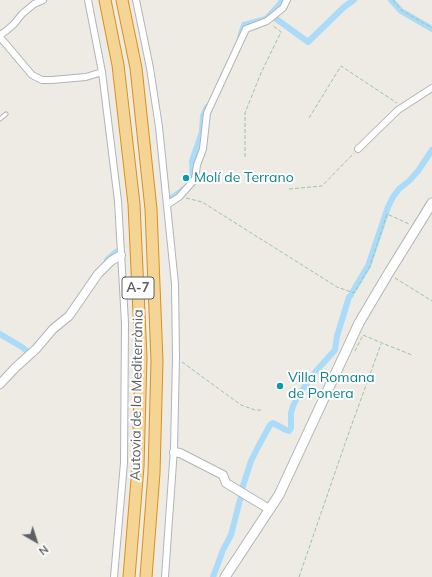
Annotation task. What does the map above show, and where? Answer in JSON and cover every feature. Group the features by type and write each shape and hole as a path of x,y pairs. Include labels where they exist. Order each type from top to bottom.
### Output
{"highway":[{"name":"Autovia de la Mediterrània","path":"104,0 118,65 134,204 141,357 138,467 129,577"},
{"name":"Autovia de la Mediterrània","path":"122,0 136,68 151,209 157,361 154,473 146,577"}],"main road":[{"path":"225,577 279,495 359,323 432,203"}],"street":[{"path":"43,0 34,4 22,14 14,24 0,36 32,75 42,80 86,77 102,72"},
{"path":"88,0 102,72 118,201 125,323 124,463 114,577"},
{"path":"136,0 150,68 175,284 176,358 174,452 165,577"},
{"path":"167,205 179,197 195,180 197,165 203,149 207,113 246,29 267,21 283,8 287,0"},
{"path":"358,149 398,110 432,88"},
{"path":"0,384 36,349 53,329 69,316 98,274 111,261 121,254"},
{"path":"174,452 180,453 223,475 226,483 269,509"}],"lane":[{"path":"0,119 6,114"}],"path":[{"path":"393,0 401,10 432,28"},
{"path":"245,157 246,113 261,73 281,32 267,21"},
{"path":"309,118 341,66 402,107"},
{"path":"289,189 322,186 358,149"},
{"path":"179,197 202,202 337,287 354,293 370,266 387,214 416,228"},
{"path":"388,274 432,301"},
{"path":"353,353 363,334 412,355"},
{"path":"299,577 348,435 382,343"},
{"path":"176,358 241,405 255,410 261,410"}],"waterway":[{"path":"240,37 244,25 266,19 282,0"},
{"path":"275,18 308,42 344,7 354,0"},
{"path":"391,0 401,11 432,29"},
{"path":"193,177 192,161 202,132 203,116 207,107"},
{"path":"353,291 368,266 388,207 393,197 399,189 418,171 432,150"},
{"path":"170,199 184,189"},
{"path":"107,260 116,252"},
{"path":"242,489 251,461 270,425 273,423 289,431 291,428 291,413 299,394 317,370 335,350 337,336 349,297 351,295"},
{"path":"0,334 29,353"},
{"path":"213,577 223,550 231,535 241,496"}],"place":[{"name":"Molí de Terrano","path":"186,178"},
{"name":"Villa Romana de Ponera","path":"280,386"}]}
